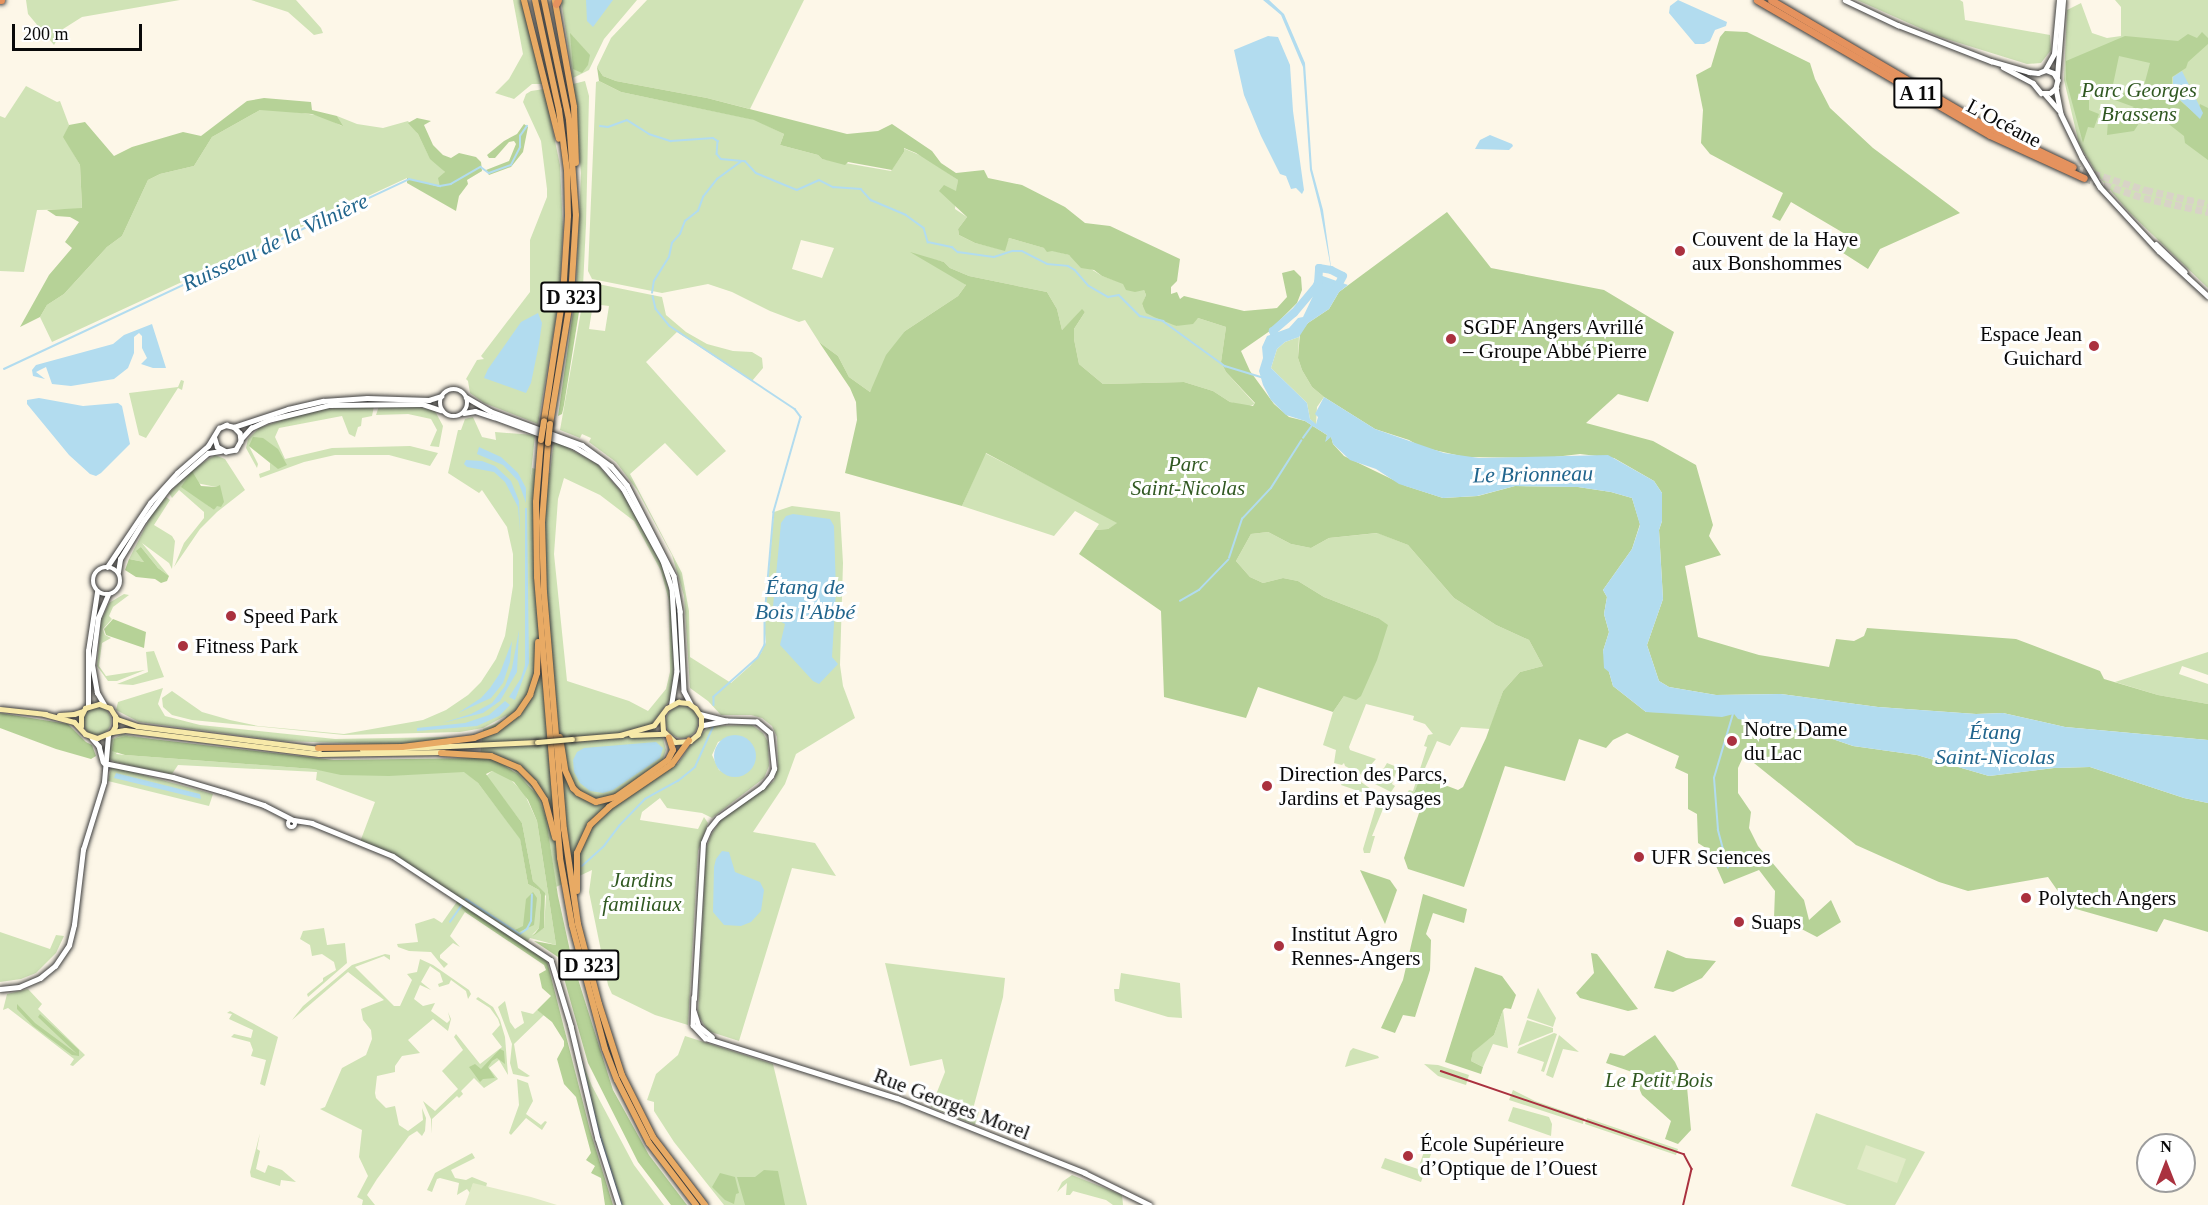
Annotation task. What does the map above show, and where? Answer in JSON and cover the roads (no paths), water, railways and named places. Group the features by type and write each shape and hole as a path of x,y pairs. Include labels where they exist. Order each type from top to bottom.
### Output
{"highway":[{"path":"524,0 550,80"},
{"path":"536,0 550,80"},
{"path":"544,0 566,77"},
{"name":"L’Océane","path":"1757,0 1990,135 2084,178"},
{"name":"L’Océane","path":"1771,0 1992,129 2073,167"},
{"path":"556,1 566,77"},
{"name":"D 323","path":"566,77 578,156 575,169 576,262 544,442 536,524 538,602 560,858 572,925 605,1049 616,1080 649,1143 696,1205"},
{"name":"D 323","path":"547,423 564,284 568,216 567,171 550,80"},
{"name":"D 323","path":"544,442 543,555 564,829 576,910 599,1004 621,1075 653,1137 705,1205"},
{"path":"318,748 402,747 451,741 486,735 506,724 522,708 536,680 538,602"},
{"path":"553,699 568,778 578,794 596,802 616,797 668,760 673,750 667,736"},
{"path":"576,910 576,861 588,829 602,812 676,760 689,741"},
{"path":"441,753 491,756 511,763 527,776 541,793 548,807 560,858"}],"main road":[{"path":"0,709 44,714 74,714 104,705 114,716 124,722 146,728 318,748 389,750 486,746 620,735 667,736 679,742 689,741 698,734 701,726 700,714 691,704 672,704 649,728 620,735"},
{"path":"81,726 86,709"},
{"path":"44,714 81,726 92,738 125,730 319,754 441,753 486,746"},
{"path":"110,734 115,726 114,716"},
{"path":"662,716 662,724 667,736"}],"street":[{"path":"1845,0 1899,25 1992,61 2038,73 2045,70 2053,72 2057,77"},
{"path":"2045,70 2054,54 2061,0"},
{"path":"2061,0 2056,88 2061,114"},
{"path":"1992,61 2035,85 2045,94 2061,114 2082,157 2103,191 2208,296"},
{"path":"2035,85 2038,73"},
{"path":"2045,94 2056,88"},
{"path":"107,567 158,494 222,426 234,427 288,409 323,401 367,398 429,400 453,389 460,391 490,411 582,445 604,460 622,478 674,576 680,611 684,691 691,704"},
{"path":"441,396 441,410"},
{"path":"464,413 468,407 466,397"},
{"path":"104,705 97,693 92,666 98,618 108,596 120,587 118,572 120,559 144,520 168,488 208,453 235,450 246,432 261,423 295,411 329,405 422,404 441,410 452,418 464,413 483,414 568,443 601,463 623,488 663,561 672,588 677,671 672,704"},
{"path":"234,427 241,439"},
{"path":"214,437 216,446 221,451"},
{"path":"86,709 88,651 97,592 92,582 93,575 100,568 107,567 118,572"},
{"path":"97,592 108,596"},
{"path":"700,714 727,721"},
{"name":"Rue Georges Morel","path":"727,721 749,720 766,729 773,741 774,768 762,787 718,818 709,829 703,843 694,997 696,1027 711,1037 738,1047 867,1088 934,1113 1090,1176 1150,1205"},
{"path":"701,726 727,721"},
{"path":"0,989 19,987 40,978 55,966 66,950 74,925 83,850 104,782 104,763 110,734"},
{"path":"92,738 99,746 104,763"},
{"path":"104,763 214,789 259,803 294,822 304,821 393,856 551,960 571,1026 596,1130 619,1205"},
{"path":"281,814 291,828 294,822"}],"water":[{"path":"586,0 613,0 593,27 587,21"},
{"path":"1263,0 1269,0 1284,14 1305,63 1312,169 1323,210 1332,274 1310,170 1303,67 1281,15"},
{"path":"1678,0 1727,22 1726,26 1715,30 1710,41 1695,44 1669,13 1670,6"},
{"path":"1268,36 1278,37 1290,65 1293,111 1304,190 1302,194 1296,188 1291,189 1286,176 1280,174 1261,136 1244,95 1234,50"},
{"path":"2182,71 2203,113 2200,119 2173,93 2173,77"},
{"path":"1490,135 1513,146 1509,150 1475,149 1480,140"},
{"name":"Étang Saint-Nicolas","path":"1317,274 1348,285 1339,292 1329,309 1308,323 1299,337 1285,342 1277,349 1271,368 1307,403 1310,419 1316,424 1318,417 1315,414 1324,397 1375,429 1444,453 1479,458 1608,455 1654,481 1662,493 1662,521 1659,530 1663,599 1647,645 1659,681 1669,687 1716,695 1781,694 1878,707 1976,714 2003,713 2065,727 2208,740 2208,803 2184,798 2090,767 2054,768 1989,776 1917,755 1853,746 1815,733 1738,719 1734,714 1722,717 1646,712 1613,686 1609,672 1604,668 1603,651 1609,632 1604,614 1607,597 1603,590 1632,549 1640,525 1632,498 1578,487 1515,486 1477,496 1443,498 1399,484 1376,469 1350,460 1333,444 1331,437 1325,442 1327,435 1305,421 1286,415 1271,400 1263,385 1259,371 1263,358 1262,347 1267,336 1289,328 1298,318 1303,317 1313,296 1310,296 1310,292"},
{"path":"538,313 542,323 539,344 531,383 526,393 484,378 521,322"},
{"path":"152,324 166,368 153,368 141,364 147,358 142,348 142,336 139,333 134,337 134,353 128,368 114,379 71,386 52,384 46,367 36,372 45,379 33,376 32,370 36,365 113,344 124,335"},
{"path":"39,398 83,406 118,403 122,406 130,444 101,473 96,476 90,474 69,455 27,404 27,400"},
{"path":"479,447 501,457 518,473 526,488 526,503 518,481 503,465 477,454"},
{"path":"466,460 482,461 495,466 511,481 519,501 520,532 518,507 505,482 494,472 467,467 464,464"},
{"path":"525,508 527,508 529,663 515,700 509,697 521,678 525,665"},
{"name":"Étang de Bois l'Abbé","path":"793,514 830,519 834,526 836,591 832,657 838,664 819,684 813,681 780,645 785,624 772,617 781,523 786,516"},
{"path":"519,630 517,672 500,701 483,713 442,723 471,714 492,703 505,686 512,668"},
{"path":"512,641 510,662 503,683 491,698 458,713 481,698 490,688 500,673"},
{"path":"505,701 510,705 499,716 477,726 417,731 417,728 465,723 489,715"},
{"path":"735,735 750,741 756,756 750,771 735,777 720,771 714,756 720,741"},
{"path":"656,742 663,748 660,758 613,790 603,793 590,791 580,783 574,772 573,760 577,752 584,748"},
{"path":"116,773 200,794 201,799 114,778"},
{"path":"722,851 729,852 735,872 760,882 764,890 761,911 751,922 741,926 724,925 713,912 714,867"}],"waterway":[{"name":"Ruisseau de la Vilnière","path":"600,126 608,127 627,120 649,134 671,141 713,138 718,141 717,154 721,159 745,161 756,173 797,190 819,180 833,187 861,189 871,200 906,215 924,228 928,242 952,247 958,252 994,257 1013,251 1022,251 1047,264 1068,266 1075,270 1089,286 1108,297 1119,295 1140,316 1163,321 1225,366 1261,377"},
{"name":"Ruisseau de la Vilnière","path":"4,369 409,179 440,186 451,184 481,167 489,173 511,165 520,147 520,136 527,126"},
{"path":"652,293 654,281 669,257 672,243 680,234 685,221 698,211 703,197 717,179 740,162"},
{"path":"1277,341 1273,331 1294,313 1318,284 1319,268 1331,270 1343,276 1336,289"},
{"path":"653,296 656,309 670,326 795,409 801,417 774,512 765,618 765,645 758,658 714,697 714,705"},
{"path":"1303,438 1313,424"},
{"path":"1229,558 1242,519 1271,488 1301,441"},
{"path":"1180,601 1199,590 1228,560"},
{"path":"1728,868 1718,830 1714,778 1733,714"},
{"path":"582,866 604,846 619,826 645,799 678,781 695,767 713,727"},
{"path":"466,899 520,934 527,929 531,921 532,895"},
{"path":"450,922 462,905"},
{"path":"582,1062 599,1131 622,1205"}],"tunnel":[{"path":"2073,167 2146,190 2208,204"},
{"path":"2084,178 2144,198 2208,212"}],"tram line":[{"path":"1441,1071 1684,1154 1692,1169 1684,1205"}],"place":[{"name":"Couvent de la Haye aux Bonshommes","path":"1680,251"},
{"name":"SGDF Angers Avrillé – Groupe Abbé Pierre","path":"1451,339"},
{"name":"Espace Jean Guichard","path":"2094,346"},
{"name":"Speed Park","path":"231,616"},
{"name":"Fitness Park","path":"183,646"},
{"name":"Notre Dame du Lac","path":"1732,741"},
{"name":"Direction des Parcs, Jardins et Paysages","path":"1267,786"},
{"name":"UFR Sciences","path":"1639,857"},
{"name":"Polytech Angers","path":"2026,898"},
{"name":"Suaps","path":"1739,922"},
{"name":"Institut Agro Rennes-Angers","path":"1279,946"},
{"name":"École Supérieure d’Optique de l’Ouest","path":"1408,1156"}],"park label":[{"name":"Parc Georges Brassens","path":"2139,102"},
{"name":"Parc Saint-Nicolas","path":"1188,476"},
{"name":"Jardins familiaux","path":"642,892"},
{"name":"Le Petit Bois","path":"1659,1080"}],"water label":[{"name":"Le Brionneau","path":"1533,474"}]}
